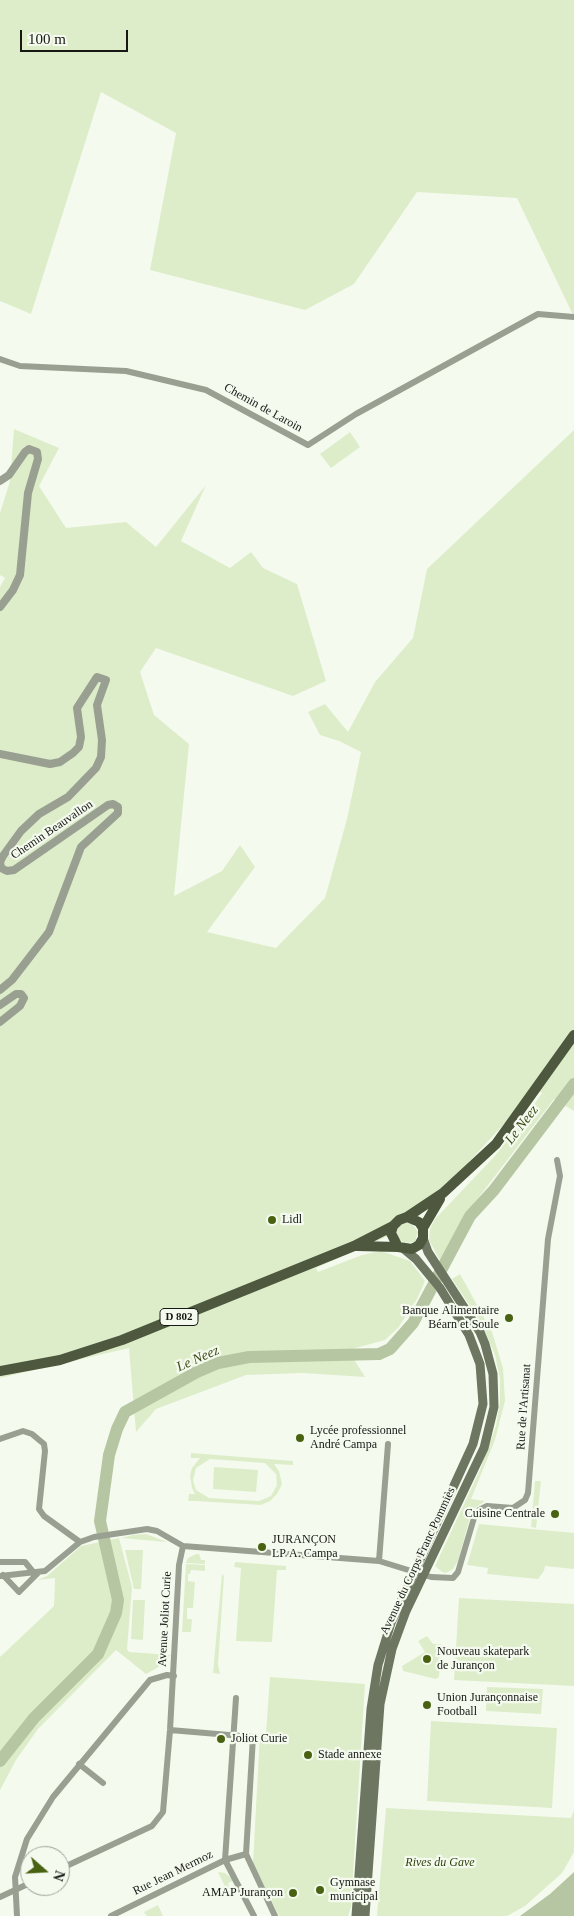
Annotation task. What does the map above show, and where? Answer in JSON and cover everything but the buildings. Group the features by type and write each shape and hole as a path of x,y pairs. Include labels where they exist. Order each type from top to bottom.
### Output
{"main road":[{"path":"407,1217 443,1193 496,1144 508,1130 574,1035"},
{"path":"423,1233 414,1218 407,1217 401,1218 393,1226 391,1234 401,1248 412,1249 419,1245 443,1193"},
{"name":"D 802","path":"0,1371 60,1360 122,1340 354,1246 393,1226"},
{"name":"Avenue du Corps Franc Pommiès","path":"356,1916 376,1676 386,1636 484,1448 494,1407 493,1374 487,1349 480,1332 435,1263 423,1233"},
{"name":"D 802","path":"354,1246 401,1248"},
{"name":"Avenue du Corps Franc Pommiès","path":"365,1916 383,1686 399,1629 419,1574 473,1444 483,1404 482,1376 476,1350 469,1335 440,1288 427,1271 401,1248"}],"street":[{"name":"Chemin de Laroin","path":"0,359 20,366 126,371 206,390 308,445 356,414 538,314 574,317"},
{"path":"0,481 8,475 29,449 37,452 38,459 28,493 20,575 13,590 0,607"},
{"name":"Chemin Beauvallon","path":"0,754 50,764 60,762 73,753 79,747 81,737 77,708 97,677 106,680 97,705 102,740 101,757 96,768 68,797 39,814 21,831 3,856 0,862 1,868 7,871 14,870 108,805 114,804 118,807 118,813 81,847 49,932 12,980 0,990"},
{"path":"0,1005 16,994 20,994 24,998 20,1006 0,1022"},
{"name":"Rue de l'Artisanat","path":"419,1574 452,1578 458,1572 474,1518 479,1510 487,1506 513,1508 525,1500 528,1493 548,1239 560,1176 557,1160"},
{"path":"0,1439 23,1432 32,1434 44,1444 45,1451 39,1509 44,1516 80,1542"},
{"path":"378,1561 388,1444"},
{"path":"1,1576 45,1571 80,1542 94,1537 126,1531 156,1531 183,1546 378,1561 419,1574"},
{"name":"Avenue Joliot Curie","path":"70,1864 152,1826 159,1820 166,1803 179,1565 183,1546"},
{"path":"0,1562 24,1562 36,1572"},
{"path":"1,1576 20,1592 36,1572"},
{"path":"17,1916 15,1877 27,1839 53,1797 150,1680 166,1675 174,1676"},
{"path":"236,1698 226,1860 254,1916"},
{"path":"170,1730 253,1737 246,1854 275,1916"},
{"path":"79,1764 103,1783"},
{"name":"Rue Jean Mermoz","path":"111,1916 226,1860 246,1854"},
{"path":"0,1897 20,1888"}],"green space":[{"path":"0,0 574,0 574,317 517,198 417,192 354,284 305,310 150,270 176,133 101,92 31,314 0,301"},
{"path":"14,429 59,448 39,486 66,528 126,522 156,547 206,485 181,541 230,568 251,552 263,568 297,584 326,681 293,696 156,648 140,672 154,715 189,744 174,896 222,871 240,845 255,867 207,932 276,948 325,898 347,819 361,752 339,741 320,735 308,712 325,704 348,732 375,682 413,638 427,569 574,430 574,1111 554,1099 469,1210 441,1262 429,1240 430,1229 435,1219 494,1157 516,1130 542,1093 536,1089 412,1224 418,1232 415,1242 404,1243 399,1239 397,1232 316,1268 318,1272 362,1255 381,1251 410,1261 425,1281 417,1299 398,1328 385,1340 348,1350 365,1377 303,1373 246,1375 156,1409 136,1432 129,1348 0,1378 0,587 5,578 0,575 0,513 10,481"},
{"path":"350,432 360,447 331,468 320,454"},
{"path":"460,1274 492,1332 503,1368 505,1401 495,1440 471,1499 485,1501 472,1510 458,1561 453,1569 446,1573 435,1566 480,1470 496,1426 500,1403 500,1379 495,1355 482,1324 452,1279"},
{"path":"191,1453 293,1461 293,1465 274,1464 279,1471 282,1484 277,1494 270,1501 261,1505 188,1501 189,1494 195,1494 190,1476 192,1468 200,1458 191,1458","holes":["210,1459 265,1463 276,1474 277,1485 271,1496 259,1501 209,1498 196,1490 193,1480 196,1468"]},
{"path":"214,1467 258,1470 256,1492 213,1489"},
{"path":"535,1481 541,1481 536,1528 531,1527"},
{"path":"479,1524 574,1533 574,1569 545,1566 538,1579 487,1574 488,1568 467,1565"},
{"path":"146,1534 167,1542 121,1538 133,1535"},
{"path":"119,1538 132,1587 127,1649 129,1652 171,1655 157,1668 146,1674 116,1650 38,1729 16,1760 0,1790 0,1657 54,1606 55,1578 37,1580 47,1576 81,1546"},
{"path":"125,1550 143,1550 141,1589 134,1589"},
{"path":"199,1554 201,1560 205,1560 205,1564 186,1563 188,1558"},
{"path":"235,1562 286,1566 286,1570 277,1570 272,1642 236,1641 241,1568 234,1567"},
{"path":"186,1564 205,1565 205,1571 191,1570 190,1574 188,1574 188,1581 195,1582 193,1608 187,1608 187,1619 192,1619 191,1632 182,1632"},
{"path":"222,1574 224,1576 218,1665 220,1674 213,1673"},
{"path":"459,1598 574,1604 574,1686 454,1680"},
{"path":"133,1600 145,1600 143,1640 131,1639"},
{"name":"Nouveau skatepark de Jurançon","path":"427,1636 433,1644 441,1644 439,1677 436,1679 403,1671 402,1666 425,1652 418,1641"},
{"path":"270,1677 365,1684 351,1907 348,1916 279,1916 253,1863 260,1733 266,1733"},
{"path":"487,1687 543,1689 541,1714 486,1711"},
{"path":"431,1721 557,1728 552,1808 427,1801"},
{"name":"Rives du Gave","path":"386,1808 571,1818 574,1810 574,1852 562,1873 525,1906 507,1916 377,1916"},
{"path":"218,1872 225,1873 233,1881 228,1883 233,1896 229,1895"},
{"path":"158,1905 163,1916 147,1916 144,1912"}],"shaded area":[{"path":"574,1872 574,1916 520,1916 550,1894"}],"waterway":[{"name":"Le Neez","path":"0,1761 34,1718 98,1654 116,1613 118,1600 100,1521 109,1455 117,1429 125,1412 197,1372 218,1363 249,1357 379,1354 390,1349 413,1323 470,1216 494,1190 574,1084"}],"place":[{"name":"Lidl","path":"272,1220"},
{"name":"Banque Alimentaire Béarn et Soule","path":"509,1318"},
{"name":"Lycée professionnel André Campa","path":"300,1438"},
{"name":"Cuisine Centrale","path":"555,1514"},
{"name":"JURANÇON LP A. Campa","path":"262,1547"},
{"name":"Nouveau skatepark de Jurançon","path":"427,1659"},
{"name":"Union Jurançonnaise Football","path":"427,1705"},
{"name":"Joliot Curie","path":"221,1739"},
{"name":"Stade annexe","path":"308,1755"},
{"name":"Gymnase municipal","path":"320,1890"},
{"name":"AMAP Jurançon","path":"293,1893"}]}
